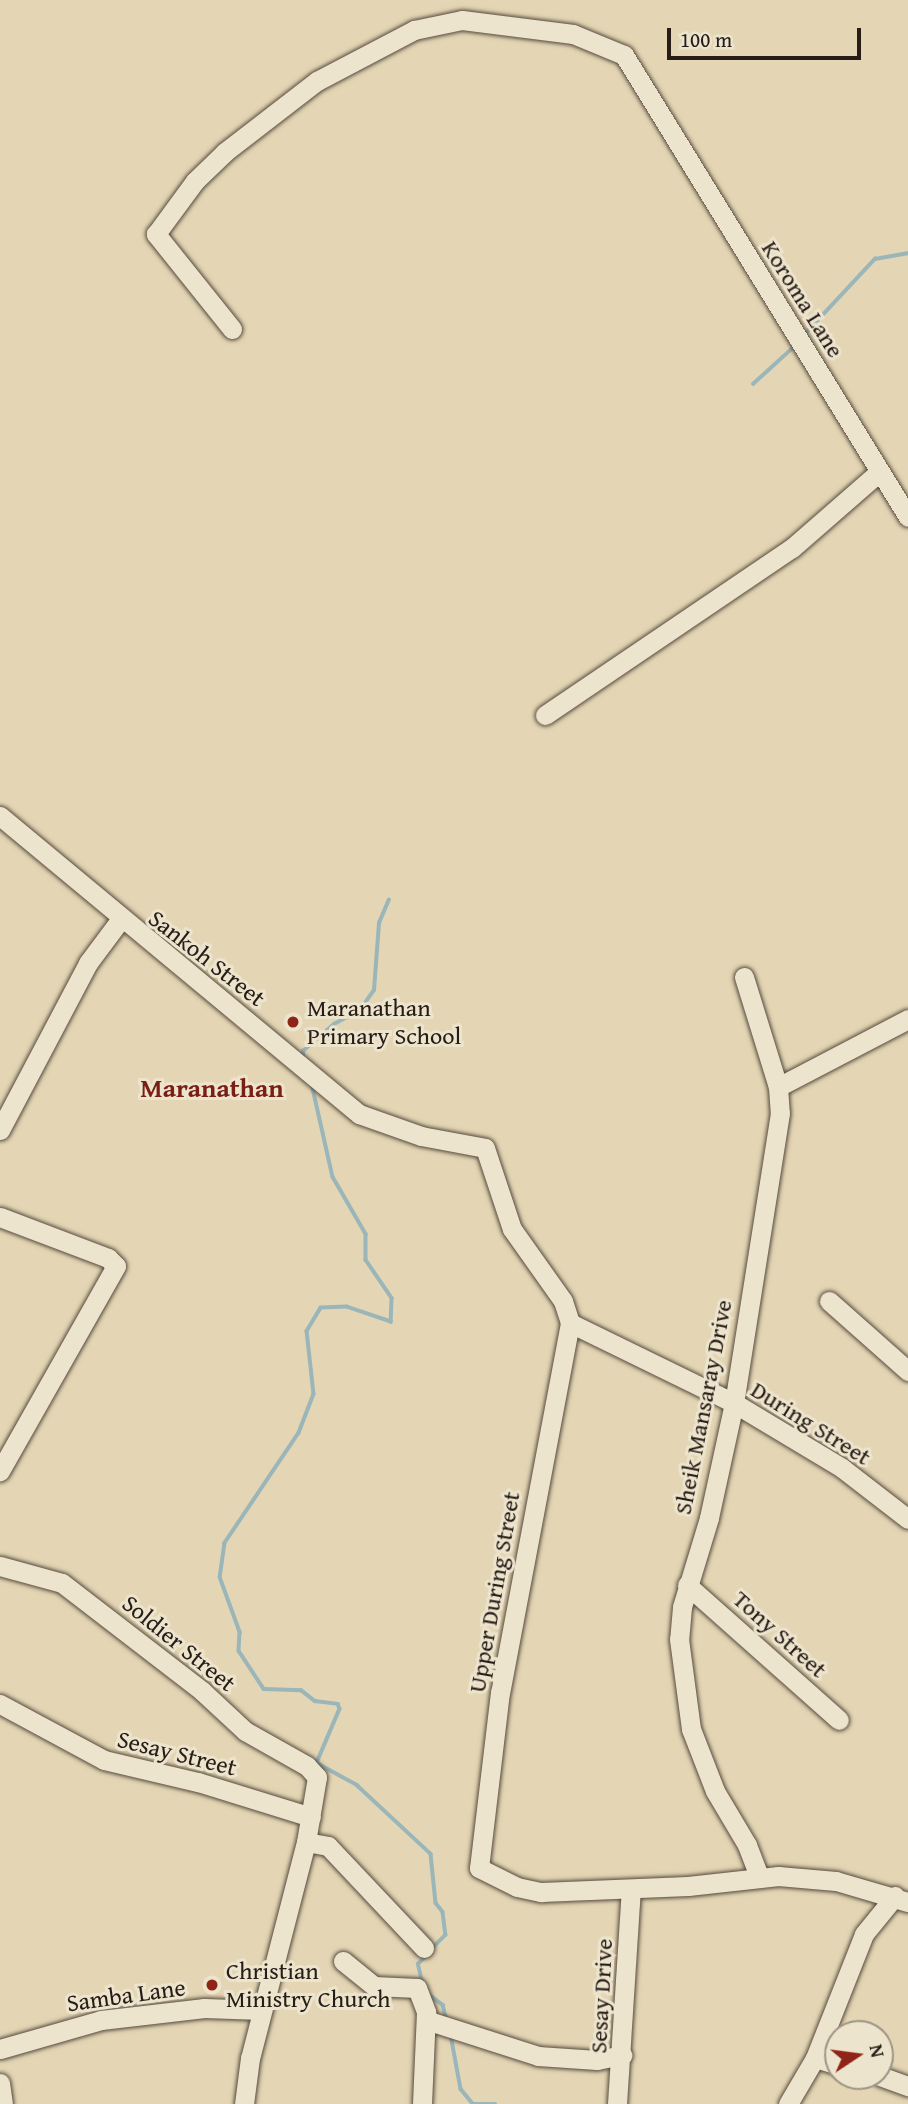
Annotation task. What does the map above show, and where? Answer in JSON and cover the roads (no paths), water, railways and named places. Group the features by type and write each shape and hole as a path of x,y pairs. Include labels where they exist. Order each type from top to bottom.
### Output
{"street":[{"name":"Koroma Lane","path":"232,329 156,234 195,181 225,152 317,81 414,30 462,20 596,41 624,55 908,517"},
{"path":"545,715 792,548 878,472"},
{"name":"Sankoh Street","path":"0,816 120,920 359,1114 421,1136 485,1148 512,1228 563,1301 570,1323"},
{"path":"0,1130 88,963 120,920"},
{"name":"Sheik Mansaray Drive","path":"744,977 778,1087 780,1113 734,1403 709,1518 687,1585 679,1639 691,1729 715,1791 747,1845 759,1877"},
{"path":"778,1087 908,1019"},
{"path":"0,1217 108,1258 116,1272 78,1326 0,1471"},
{"path":"829,1301 908,1371"},
{"name":"During Street","path":"570,1323 734,1403 842,1468 908,1519"},
{"name":"Upper During Street","path":"570,1323 500,1692 479,1863 482,1872 517,1887 541,1892 631,1889"},
{"name":"Soldier Street","path":"0,1566 62,1583 202,1691 245,1731 307,1766 317,1777 311,1817"},
{"name":"Tony Street","path":"687,1585 839,1720"},
{"name":"Sesay Street","path":"0,1704 104,1760 217,1788 311,1817"},
{"path":"244,2104 262,2010 311,1817"},
{"path":"306,1842 328,1846 424,1948"},
{"path":"631,1889 759,1877 836,1881 901,1899"},
{"name":"Sesay Drive","path":"617,2104 623,2055 631,1889"},
{"path":"788,2104 815,2059 864,1934 901,1899"},
{"path":"344,1961 374,1986 417,1988 426,2020 422,2104"},
{"name":"Samba Lane","path":"0,2049 37,2034 101,2020 204,2008 262,2010"},
{"path":"426,2020 538,2056 597,2060 623,2055"},
{"path":"815,2059 824,2061"},
{"path":"0,2083 3,2104"}],"waterway":[{"path":"805,334 875,259 908,253"},
{"path":"753,384 796,345"},
{"path":"303,1057 303,1051 334,1024 360,1010 374,990 379,923 389,900"},
{"path":"312,1084 333,1177 366,1234 366,1260 392,1298 391,1322 347,1307 321,1308 307,1331 314,1394 299,1433 225,1543 220,1577 240,1632 239,1651 264,1689 301,1690 315,1701 338,1704 340,1709 317,1763 357,1785 431,1854 436,1903 443,1912 446,1935 432,1949"},
{"path":"422,1982 418,1964 427,1955"},
{"path":"428,1994 443,2005 447,2021"},
{"path":"451,2035 461,2089 473,2104 495,2104"}],"place":[{"name":"Maranathan Primary School","path":"293,1022"},
{"name":"Christian Ministry Church","path":"212,1985"}],"district":[{"name":"Maranathan","path":"212,1088"}]}
